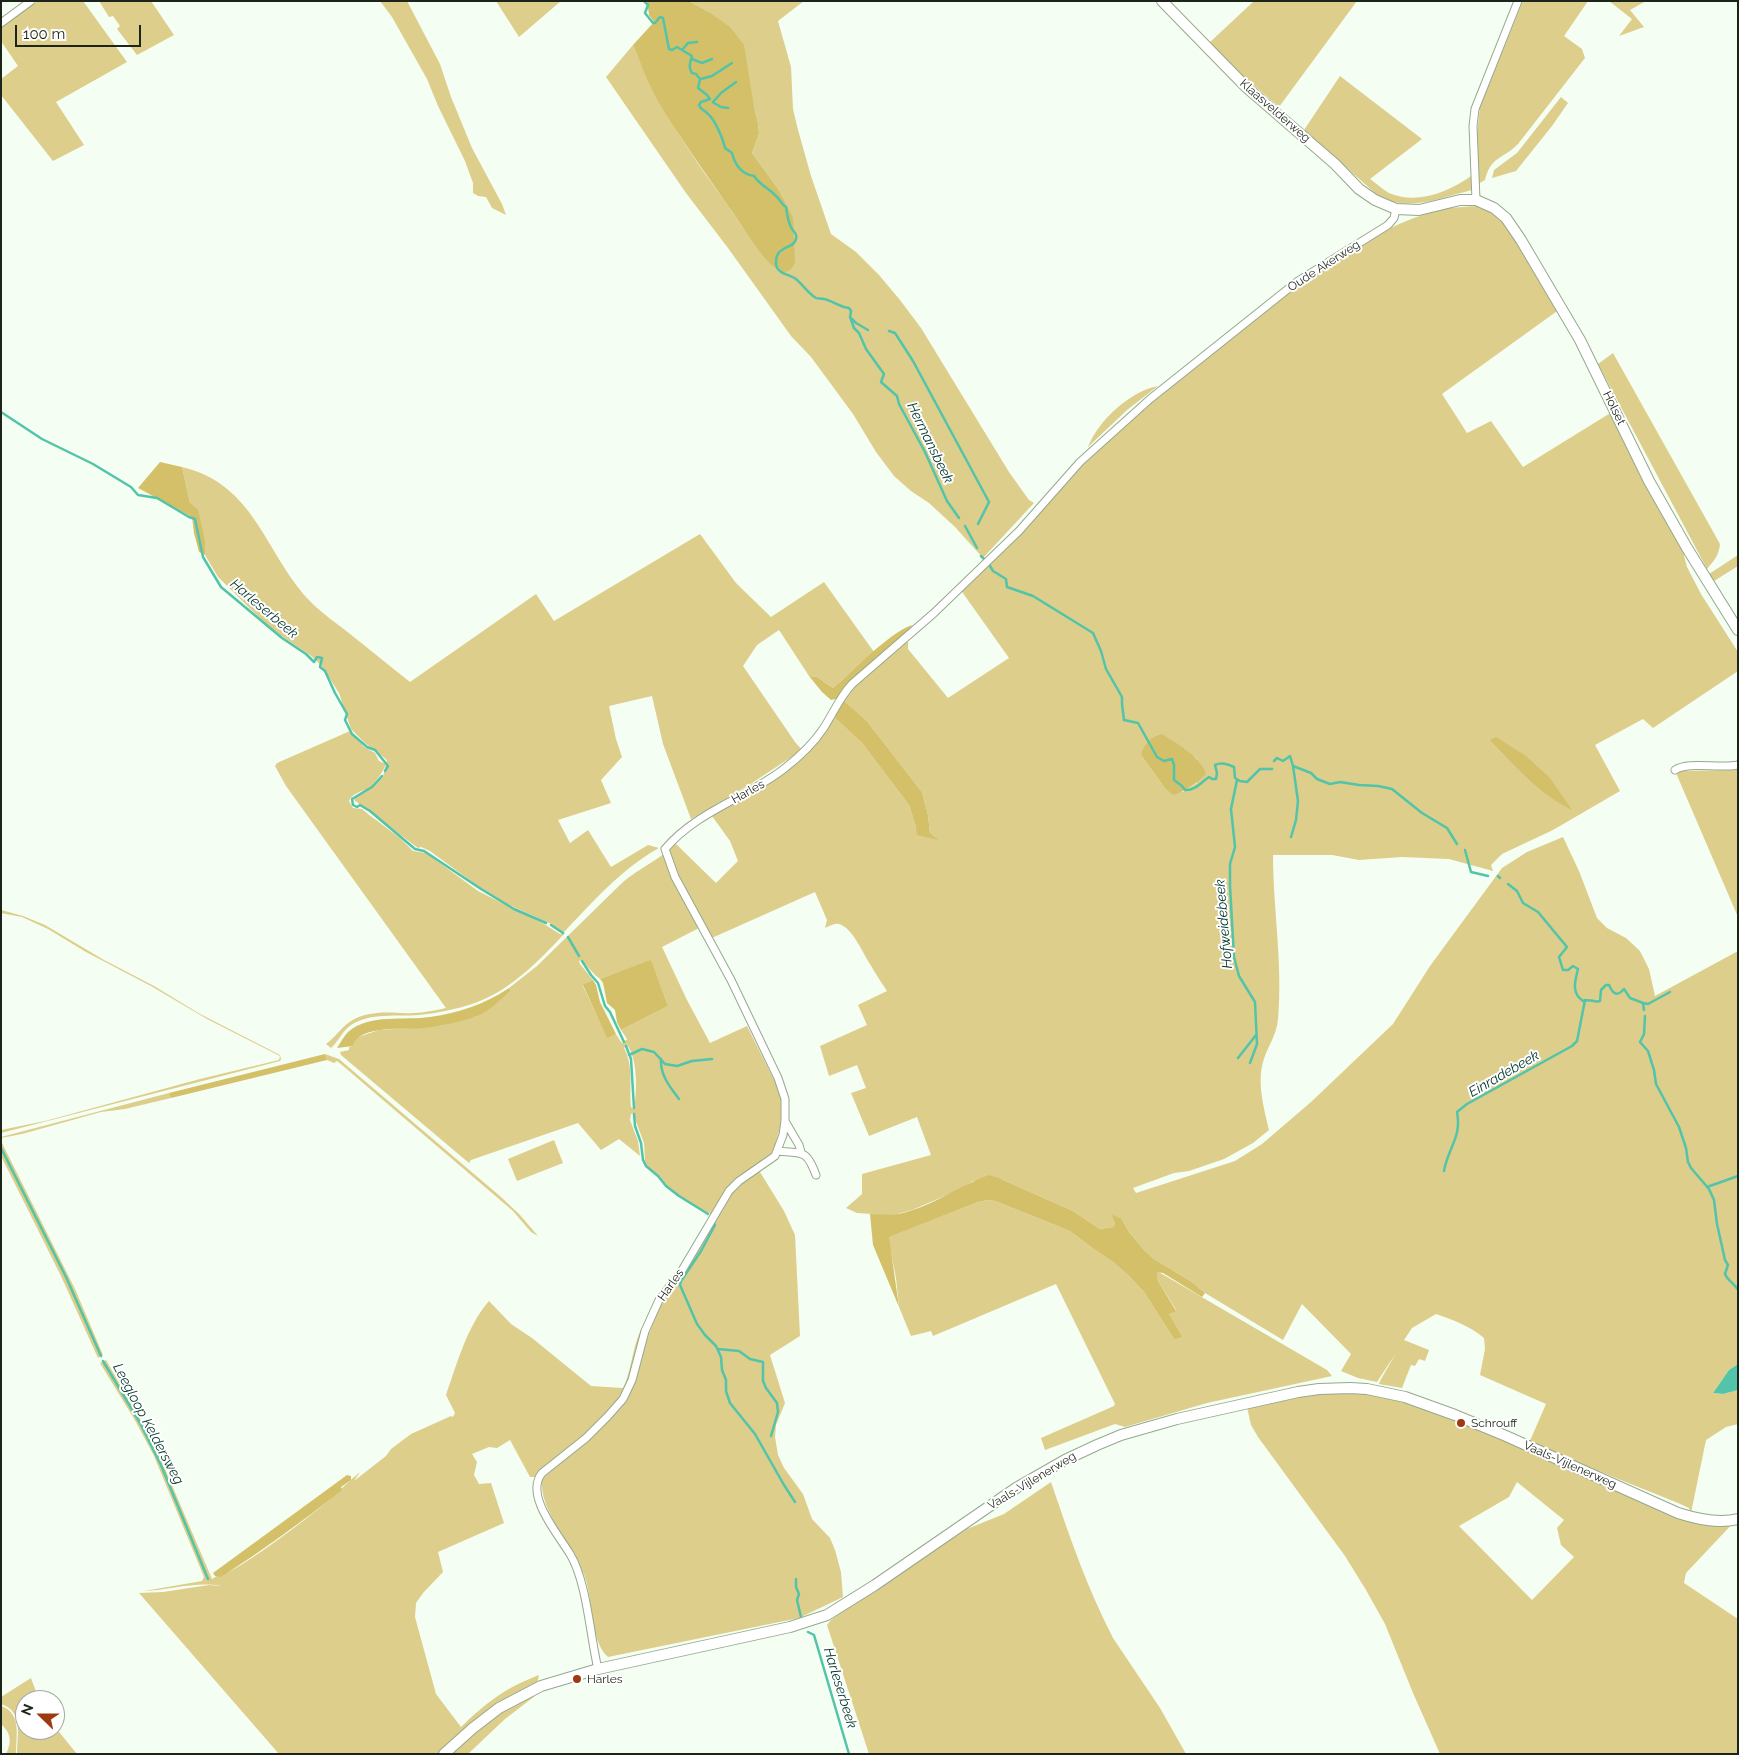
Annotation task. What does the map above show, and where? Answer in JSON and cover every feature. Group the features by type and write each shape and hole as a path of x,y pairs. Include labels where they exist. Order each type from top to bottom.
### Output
{"street":[{"path":"1,23 31,1"},
{"name":"Klaasvelderweg","path":"1162,1 1240,81 1335,164 1359,188 1375,200 1396,209"},
{"path":"1396,209 1419,210 1460,200 1476,200 1473,126 1475,109 1518,1"},
{"name":"Holset","path":"1476,200 1494,208 1506,218 1525,246 1584,348 1667,514 1738,630"},
{"name":"Oude Akerweg","path":"1034,515 1080,462 1150,399 1294,284 1388,225 1394,218 1396,209"},
{"name":"Harles","path":"598,1669 576,1567 540,1503 536,1491 537,1480 542,1473 586,1438 620,1404 628,1390 645,1331 662,1294 681,1272 728,1191 745,1176 772,1158 777,1151 785,1120 785,1099 778,1078 731,980 682,893 670,868 665,849 682,831 704,816 771,779 800,756 819,735 840,697 852,684 934,613 1034,515"},
{"path":"1674,770 1683,766 1718,767 1738,765"},
{"name":"Harles","path":"785,1120 801,1152 809,1159 816,1174"},
{"path":"777,1151 801,1152"},
{"name":"Vaals-Vijlenerweg","path":"444,1754 473,1728 512,1700 541,1686 598,1669 790,1627 818,1619 839,1609 861,1595 1016,1488 1080,1452 1121,1435 1177,1419 1310,1390 1338,1388 1367,1389 1405,1397 1506,1436 1678,1513 1693,1518 1710,1520 1738,1519"}],"shaded area":[{"path":"38,1 83,1 127,62 56,102 84,145 53,161 1,95 1,79 18,66 1,41 1,26"},
{"path":"99,1 151,1 174,35 137,55 117,29 120,26 113,16 109,17"},
{"path":"380,1 407,1 440,64 472,148 506,215 492,208 486,197 473,193 473,183 465,161 427,79 392,17"},
{"path":"496,1 561,1 519,37"},
{"path":"647,1 689,1 730,27 744,45 759,134 752,153 779,190 793,217 795,262 788,271 784,272 775,268 755,245 685,144 654,94 633,45 654,22 649,15"},
{"path":"689,1 804,1 778,21 791,67 793,109 798,130 811,176 831,234 856,252 900,300 921,328 1009,472 1029,500 1034,503 983,558 955,527 929,503 894,476 876,452 853,414 811,357 791,336 686,193 606,77 633,45 662,106 698,163 764,256 793,228 793,217 779,190 752,153 759,134 754,107 709,12"},
{"path":"1254,1 1357,1 1279,107 1208,44"},
{"path":"1523,1 1588,1 1564,36 1582,49 1585,58 1518,144 1490,166 1485,180 1478,184 1477,134 1480,107"},
{"path":"1609,1 1646,1 1630,10 1644,27 1619,36 1632,19"},
{"path":"1340,76 1422,139 1370,179 1389,193 1410,198 1443,192 1471,176 1472,190 1435,200 1410,204 1398,203 1375,193 1304,130"},
{"path":"1561,97 1568,103 1516,171 1492,178 1494,170 1517,153"},
{"path":"1477,206 1501,212 1560,309 1442,394 1467,433 1491,421 1523,467 1612,412 1686,547 1684,556 1687,567 1701,594 1738,652 1738,671 1653,728 1643,719 1595,745 1620,791 1553,830 1502,854 1491,865 1493,871 1449,859 1402,857 1359,860 1332,855 1273,855 1279,957 1279,998 1277,1025 1261,1070 1262,1096 1269,1130 1253,1143 1224,1159 1189,1171 1174,1173 1133,1188 1136,1193 1235,1161 1262,1144 1311,1102 1393,1024 1430,966 1502,868 1527,852 1563,837 1579,871 1597,918 1607,928 1626,938 1640,951 1649,969 1655,996 1738,951 1738,1364 1729,1370 1713,1393 1723,1394 1738,1390 1738,1424 1726,1427 1706,1440 1691,1513 1689,1508 1678,1503 1529,1443 1546,1404 1480,1375 1485,1349 1484,1338 1467,1327 1442,1316 1436,1314 1412,1328 1404,1340 1429,1350 1425,1361 1419,1359 1415,1366 1411,1365 1402,1388 1379,1384 1396,1353 1377,1382 1358,1378 1341,1371 1351,1354 1302,1304 1283,1340 1205,1293 1192,1282 1154,1259 1129,1232 1121,1218 1113,1216 1115,1224 1113,1227 1100,1229 1073,1211 1001,1179 973,1181 961,1189 912,1210 897,1214 857,1213 846,1208 862,1194 862,1174 931,1155 917,1117 869,1136 851,1093 866,1088 857,1065 829,1076 820,1046 867,1025 858,1005 887,991 849,931 839,924 825,928 827,920 815,892 705,941 699,928 662,947 710,1043 747,1026 783,1098 782,1121 773,1152 739,1177 711,1214 691,1204 666,1186 659,1176 647,1166 643,1159 645,1161 644,1143 634,1113 631,1114 630,1120 638,1141 640,1156 619,1139 601,1150 578,1123 471,1160 469,1163 341,1055 340,1052 349,1050 349,1047 353,1046 358,1037 379,1030 439,1026 477,1016 511,990 509,988 537,966 623,882 664,854 675,843 716,883 738,861 730,841 712,816 762,786 803,755 831,720 835,718 862,743 909,805 916,827 934,838 930,833 922,792 866,720 841,698 843,688 908,633 908,649 948,698 1009,658 960,589 1092,452 1112,433 1254,319 1331,262 1386,230 1415,218 1443,209","holes":["1163,734 1197,759 1197,783 1183,792 1164,787 1141,755","582,960 600,979 651,961 668,1006 621,1030 627,1039 623,1043 616,1034 607,1037 583,986 593,980 579,961","627,1045 631,1051 635,1067 636,1094 634,1109 631,1107 629,1062 624,1048"]},
{"path":"1613,353 1720,544 1716,558 1707,569 1598,364"},
{"path":"1158,386 1127,410 1088,447 1099,427 1116,409 1137,394"},
{"path":"160,462 182,467 190,503 198,510 205,540 205,555 199,552 192,517 138,488"},
{"path":"182,467 206,476 226,488 242,503 292,579 307,598 325,615 410,682 536,594 554,621 700,534 736,583 771,617 824,582 874,652 833,688 817,677 809,676 779,630 757,645 743,666 802,750 749,785 691,819 663,744 652,696 609,706 622,757 601,780 611,803 558,820 570,843 588,830 611,867 648,845 659,848 645,856 620,876 563,933 551,924 494,898 430,851 421,847 418,848 354,800 356,796 383,777 387,760 351,729 339,693 321,665 310,655 271,629 218,577 205,555 205,540 190,503"},
{"path":"1738,555 1738,566 1714,581 1709,574"},
{"path":"912,625 908,633 843,688 841,698 831,700 809,676 817,677 833,688 892,636"},
{"path":"841,698 866,720 922,792 930,833 938,840 917,835 909,805 862,743 835,718"},
{"path":"350,731 364,747 375,753 379,761 386,764 372,785 350,798 349,801 353,808 362,809 400,838 413,851 426,853 478,891 560,934 565,933 524,973 488,997 475,1003 440,1012 367,1018 348,1027 331,1048 326,1044 347,1023 363,1015 384,1012 420,1013 446,1008 286,786 275,766 277,763"},
{"path":"1163,734 1194,756 1206,774 1191,787 1173,795 1164,787 1141,755 1149,741"},
{"path":"1496,737 1526,756 1550,778 1572,810 1549,796 1528,779 1490,740"},
{"path":"1738,770 1738,917 1676,773 1679,771"},
{"path":"1,910 23,916 45,925 200,1014 280,1055 281,1059 280,1061 1,1133 1,1130 45,1121 200,1079 279,1060 280,1056 207,1019 48,929 22,917 1,913"},
{"path":"651,960 668,1006 621,1030 617,1022 615,1010 607,1003 603,983 600,979"},
{"path":"593,980 600,1002 616,1034 607,1038 583,985"},
{"path":"509,988 511,990 477,1016 431,1027 373,1031 357,1039 353,1046 337,1048 348,1032 366,1022 430,1017 451,1013 481,1003"},
{"path":"325,1054 339,1059 501,1197 538,1236 531,1232 513,1211 342,1065 337,1061 334,1063 327,1060"},
{"path":"325,1054 327,1060 171,1098 169,1093"},
{"path":"169,1093 171,1098 125,1109 101,1112 1,1138 1,1137"},
{"path":"554,1140 563,1163 517,1181 508,1159"},
{"path":"1,1141 75,1289 103,1355 98,1358 61,1276 1,1156"},
{"path":"760,1172 784,1211 795,1235 800,1336 770,1355 785,1403 776,1425 775,1437 778,1455 784,1468 803,1494 812,1519 830,1538 841,1572 843,1597 799,1618 608,1657 602,1650 595,1631 585,1577 580,1565 551,1517 543,1492 542,1479 616,1413 623,1404 636,1374 660,1306 733,1191 749,1177"},
{"path":"989,1175 1073,1211 1100,1229 1113,1227 1115,1224 1112,1215 1121,1218 1129,1232 1154,1259 1192,1282 1205,1293 1202,1297 1163,1273 1157,1272 1157,1279 1176,1311 1169,1314 1182,1337 1174,1339 1144,1292 1128,1275 1070,1231 995,1201 988,1200 978,1202 889,1237 899,1307 873,1245 870,1214 898,1214 910,1211"},
{"path":"995,1201 1070,1231 1113,1262 1144,1292 1174,1339 1169,1313 1176,1310 1157,1279 1157,1271 1327,1370 1332,1376 1207,1403 1125,1427 1115,1424 1045,1450 1041,1438 1115,1404 1056,1284 933,1336 931,1331 911,1336 899,1307 896,1278 888,1237 978,1202"},
{"path":"489,1301 511,1324 532,1338 591,1386 623,1388 629,1373 637,1339 644,1326 631,1374 618,1401 581,1439 542,1469 535,1477 530,1477 510,1440 497,1448 489,1447 472,1454 477,1462 474,1475 479,1484 491,1483 504,1523 438,1552 443,1572 416,1603 415,1617 436,1694 461,1727 479,1710 506,1691 539,1675 537,1684 464,1730 439,1754 279,1754 139,1593 163,1592 209,1585 144,1591 202,1581 204,1577 154,1456 136,1422 100,1363 106,1360 154,1443 212,1579 225,1574 274,1543 323,1505 360,1472 354,1481 411,1434 451,1416 453,1417 455,1413 446,1395 469,1334 481,1311"},
{"path":"1738,1364 1738,1390 1723,1394 1713,1393 1729,1370"},
{"path":"1379,1387 1690,1517 1736,1520 1686,1573 1684,1583 1738,1619 1738,1754 1440,1754 1385,1624 1366,1590 1345,1556 1251,1425 1247,1407 1276,1398","holes":["1517,1482 1564,1520 1557,1528 1561,1545 1574,1557 1532,1600 1459,1526 1509,1497"]},
{"path":"347,1475 351,1476 351,1480 341,1487 342,1490 313,1513 221,1577 215,1576 213,1573"},
{"path":"1051,1482 1079,1561 1113,1638 1160,1708 1186,1754 869,1754 827,1625 855,1603 967,1529 1004,1514"},
{"path":"31,1678 35,1690 15,1690 15,1716 8,1707 1,1704 1,1697"},
{"path":"530,1696 535,1696 505,1719 468,1754 451,1754 478,1729 498,1714"},
{"path":"1,1706 8,1709 15,1720 16,1754 6,1754 10,1738 1,1724"},
{"path":"65,1739 77,1754 17,1754 18,1740"}],"waterway":[{"name":"Hermansbeek","path":"644,1 648,5 645,13 653,23 660,17 663,18 669,49 672,50 677,47 692,56 690,69 700,79 698,88 710,99 701,102 699,105 713,120 725,148 732,153 739,168 754,176 786,207 789,222 796,235 796,239 792,245 778,253 776,258 777,267 781,272 796,279 816,298 849,308 854,328 884,374 881,382 897,396 899,404 925,452 947,501 959,518"},
{"path":"682,50 688,43 697,42"},
{"path":"692,59 702,63 712,59"},
{"path":"701,79 712,76 732,63"},
{"path":"713,102 721,93 736,82"},
{"path":"714,103 728,108"},
{"path":"851,318 868,330"},
{"path":"889,331 895,333 913,361 989,502 978,524"},
{"name":"Harleserbeek","path":"1,412 42,439 93,464 131,487 138,495 157,498 195,519 203,557 221,587 314,662 317,657 322,658 320,667 325,671 347,714 345,720 352,734 367,747 375,750 388,766 385,771"},
{"name":"Hermansbeek","path":"965,526 977,548"},
{"name":"Hermansbeek","path":"981,556 984,559"},
{"name":"Hermansbeek","path":"990,566 993,571 1006,579 1007,587 1033,596 1093,633 1106,669 1122,697 1124,720 1138,723 1157,757 1164,761 1172,759 1174,780 1185,790 1195,788 1209,777 1216,779 1215,765 1218,764 1234,767 1235,778 1247,782 1260,769 1272,769"},
{"name":"Hermansbeek","path":"1274,761 1277,758 1283,761 1290,756 1293,766 1311,773 1317,779 1330,784 1340,782 1392,789 1422,813 1447,828 1457,844"},
{"path":"1291,837 1296,820 1298,801 1293,766"},
{"name":"Harleserbeek","path":"382,776 372,787 352,799 353,805 357,807 360,805 370,811 415,849 424,851 514,909 546,923"},
{"name":"Hofweidebeek","path":"1237,780 1231,809 1235,847 1230,864 1230,886 1234,957 1239,976 1255,1002 1257,1044 1250,1063"},
{"name":"Hermansbeek","path":"1465,850 1471,872 1488,876"},
{"name":"Hermansbeek","path":"1508,884 1517,891 1523,903 1538,912 1567,947 1559,957 1563,970 1568,970 1573,966 1578,969 1575,991 1579,998 1583,1001 1600,1001 1601,990 1606,985 1609,985 1612,991 1617,994 1624,989 1630,998 1643,1003 1644,1010"},
{"name":"Harleserbeek","path":"551,925 563,933"},
{"name":"Harleserbeek","path":"568,937 579,956"},
{"name":"Harleserbeek","path":"582,961 598,983 605,1006 610,1012 624,1042"},
{"path":"1643,1003 1648,1004 1670,992"},
{"name":"Einradebeek","path":"1444,1171 1458,1129 1457,1112 1467,1104 1572,1046 1577,1041 1585,1000"},
{"name":"Hermansbeek","path":"1645,1016 1644,1034 1640,1042 1648,1051 1656,1084 1679,1127 1686,1148 1688,1162 1709,1189 1714,1200 1717,1224 1725,1260 1728,1265 1725,1274 1738,1290"},
{"path":"1238,1058 1256,1035"},
{"name":"Harleserbeek","path":"626,1046 631,1059 634,1108"},
{"path":"629,1055 642,1049 654,1052 665,1064 677,1066 692,1061 712,1059"},
{"path":"661,1059 664,1076 679,1099"},
{"name":"Harleserbeek","path":"634,1114 635,1126 646,1166 666,1186 708,1214"},
{"name":"Leegloop Keldersweg","path":"1,1148 66,1277 101,1356"},
{"path":"1707,1187 1738,1176"},
{"name":"Harleserbeek","path":"714,1223 715,1225 701,1251 680,1285 697,1324 716,1346 721,1357 722,1370 726,1380 726,1391 730,1403 755,1434 795,1502"},
{"path":"718,1349 739,1351 750,1359 763,1362 763,1381 777,1403 778,1412 771,1436"},
{"name":"Leegloop Keldersweg","path":"103,1361 140,1423 161,1465 208,1579"},
{"name":"Harleserbeek","path":"796,1579 796,1587 799,1594 797,1600 801,1617"},
{"name":"Harleserbeek","path":"808,1632 814,1635 849,1754"}],"place":[{"name":"Schrouff","path":"1461,1423"},
{"name":"Harles","path":"577,1679"}]}
